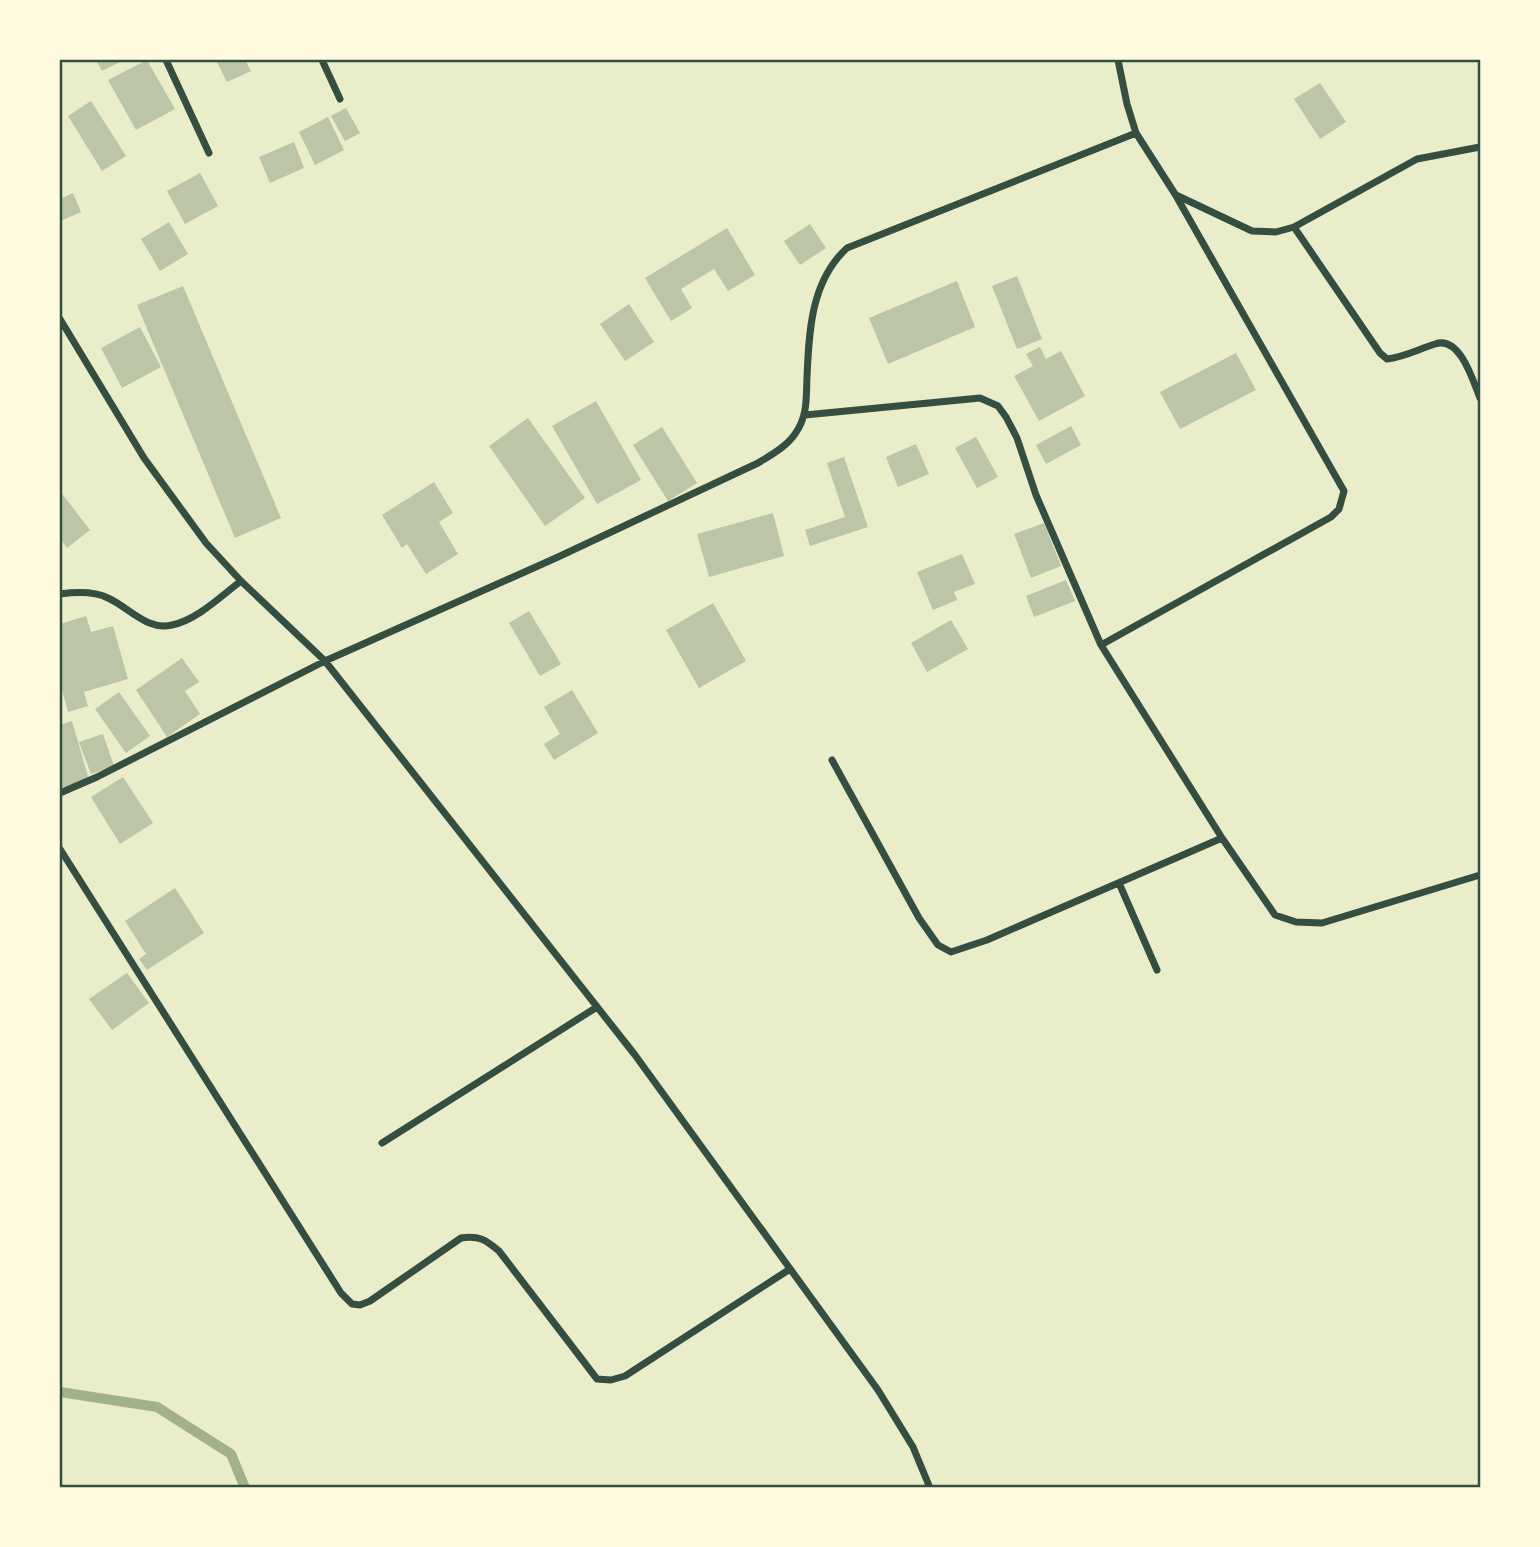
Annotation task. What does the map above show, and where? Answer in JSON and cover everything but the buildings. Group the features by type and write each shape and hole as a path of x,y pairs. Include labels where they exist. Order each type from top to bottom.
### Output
{"street":[{"path":"166,60 209,153"},
{"path":"322,60 340,99"},
{"path":"1101,645 1331,517 1339,509 1344,491 1175,194 1136,133 1118,60"},
{"path":"60,793 325,660 558,557 758,463 780,449 795,435 805,415 808,341 818,289 826,272 847,248 1136,133"},
{"path":"1175,194 1252,231 1276,232 1294,227 1417,159 1480,147"},
{"path":"1294,227 1380,353 1387,359 1398,358 1438,342 1450,344 1460,353 1480,398"},
{"path":"60,319 144,458 206,543 241,581 325,660 635,1055 889,1407 913,1447 930,1488"},
{"path":"805,415 980,398 998,406 1017,439 1035,495 1101,645 1222,838 1275,915 1307,925 1322,923 1480,875"},
{"path":"60,594 79,592 106,597 153,627 173,625 191,618 241,581"},
{"path":"832,760 919,918 943,950 959,951 1222,838"},
{"path":"60,849 334,1281 352,1304 370,1301 461,1238 476,1236 499,1251 597,1379 611,1380 625,1376 790,1269"},
{"path":"1119,883 1157,970"},
{"path":"382,1143 597,1007"}],"waterway":[{"path":"60,1392 157,1407 231,1454 245,1488"}]}
